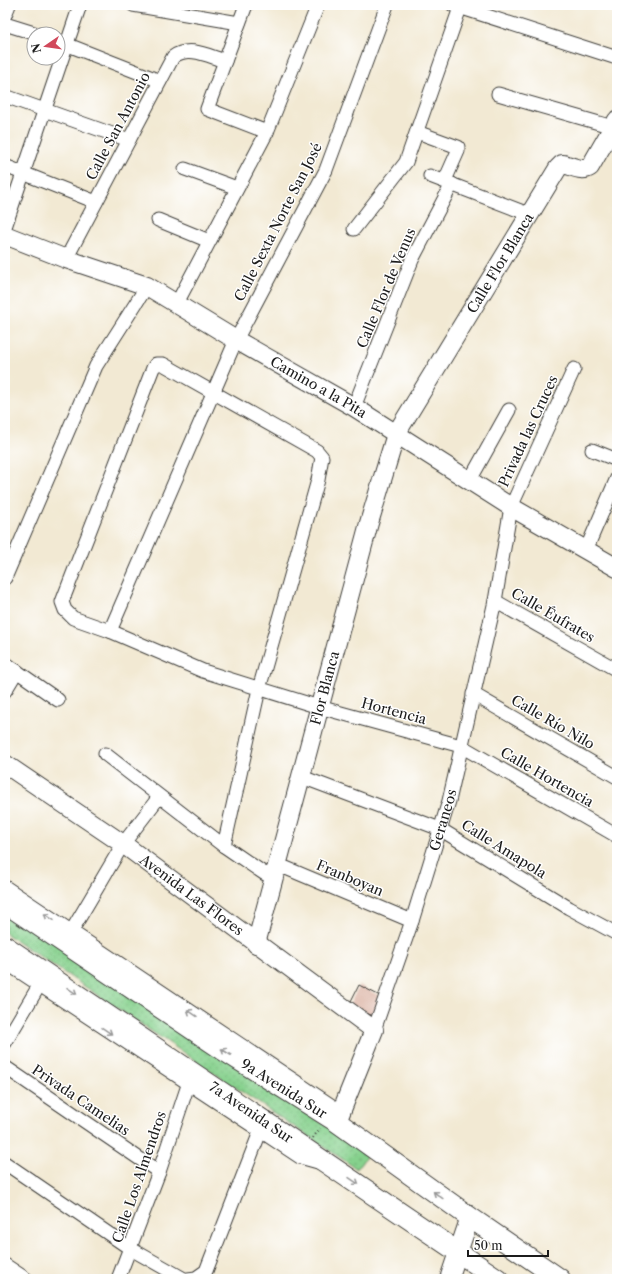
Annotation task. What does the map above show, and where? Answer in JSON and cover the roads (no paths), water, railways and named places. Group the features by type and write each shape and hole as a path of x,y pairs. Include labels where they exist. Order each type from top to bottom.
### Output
{"main road":[{"path":"5,903 28,903"},
{"name":"9a Avenida Sur","path":"5,903 223,1050 335,1117 470,1218 560,1279"},
{"name":"7a Avenida Sur","path":"5,946 43,980 306,1149 498,1279"}],"street":[{"path":"5,15 8,5"},
{"path":"66,34 80,5"},
{"path":"133,5 239,23"},
{"path":"246,5 207,109 267,132"},
{"path":"176,303 267,132 318,5"},
{"name":"Calle Sexta Norte San José","path":"110,631 212,391 236,340 326,170 387,5"},
{"path":"354,229 406,162 458,6 617,58"},
{"path":"5,24 26,31"},
{"path":"66,44 160,81"},
{"name":"Calle San Antonio","path":"66,259 173,57 180,52 190,50 225,61"},
{"path":"5,227 44,111 56,66"},
{"path":"498,94 615,124"},
{"path":"5,96 129,140"},
{"name":"Calle Flor Blanca","path":"396,434 531,215 558,168 562,164 581,170 586,170 590,167 615,124"},
{"name":"Calle Flor de Venus","path":"354,407 412,260 449,182 458,150 458,147 417,132"},
{"path":"5,166 96,202"},
{"path":"185,169 237,188"},
{"path":"430,176 449,182 531,215"},
{"path":"158,220 209,241"},
{"name":"Camino a la Pita","path":"5,235 66,259 147,286 236,340 354,407 511,507 617,568"},
{"path":"5,578 96,366 147,286"},
{"name":"Hortencia","path":"212,391 163,364 156,364 153,368 62,602 65,610 73,618 110,631 203,671 260,690 461,746"},
{"name":"Privada las Cruces","path":"511,507 574,369"},
{"path":"212,391 317,451 322,458 318,480 260,690 224,846"},
{"path":"470,480 509,410"},
{"name":"Flor Blanca","path":"256,944 302,778 319,707 369,522 396,434"},
{"path":"592,450 617,460"},
{"path":"586,550 617,478"},
{"name":"Geraneos","path":"335,1117 374,1030 412,921 449,801 472,694 495,601 511,507"},
{"name":"Calle Éufrates","path":"495,601 617,670"},
{"path":"5,663 58,700"},
{"path":"5,691 18,671"},
{"name":"Calle Río Nilo","path":"472,694 617,777"},
{"name":"Calle Hortencia","path":"461,746 617,836"},
{"name":"Franboyan","path":"105,754 224,846 265,874 286,868 412,921"},
{"name":"Avenida Las Flores","path":"5,764 123,844 374,1030"},
{"name":"Calle Amapola","path":"302,778 440,828 569,908 617,934"},
{"path":"71,932 123,844 159,797"},
{"path":"5,887 335,1117"},
{"path":"5,962 43,980 188,1085 260,1132 300,1157 333,1167"},
{"path":"5,1043 43,980"},
{"name":"Privada Camelias","path":"5,1067 159,1172"},
{"name":"Calle Los Almendros","path":"118,1279 131,1249 159,1172 188,1085"},
{"path":"188,1279 196,1278 206,1271 260,1132"},
{"path":"5,1163 131,1249 184,1279"},
{"path":"449,1279 470,1218"},
{"path":"5,1265 26,1279"}]}
